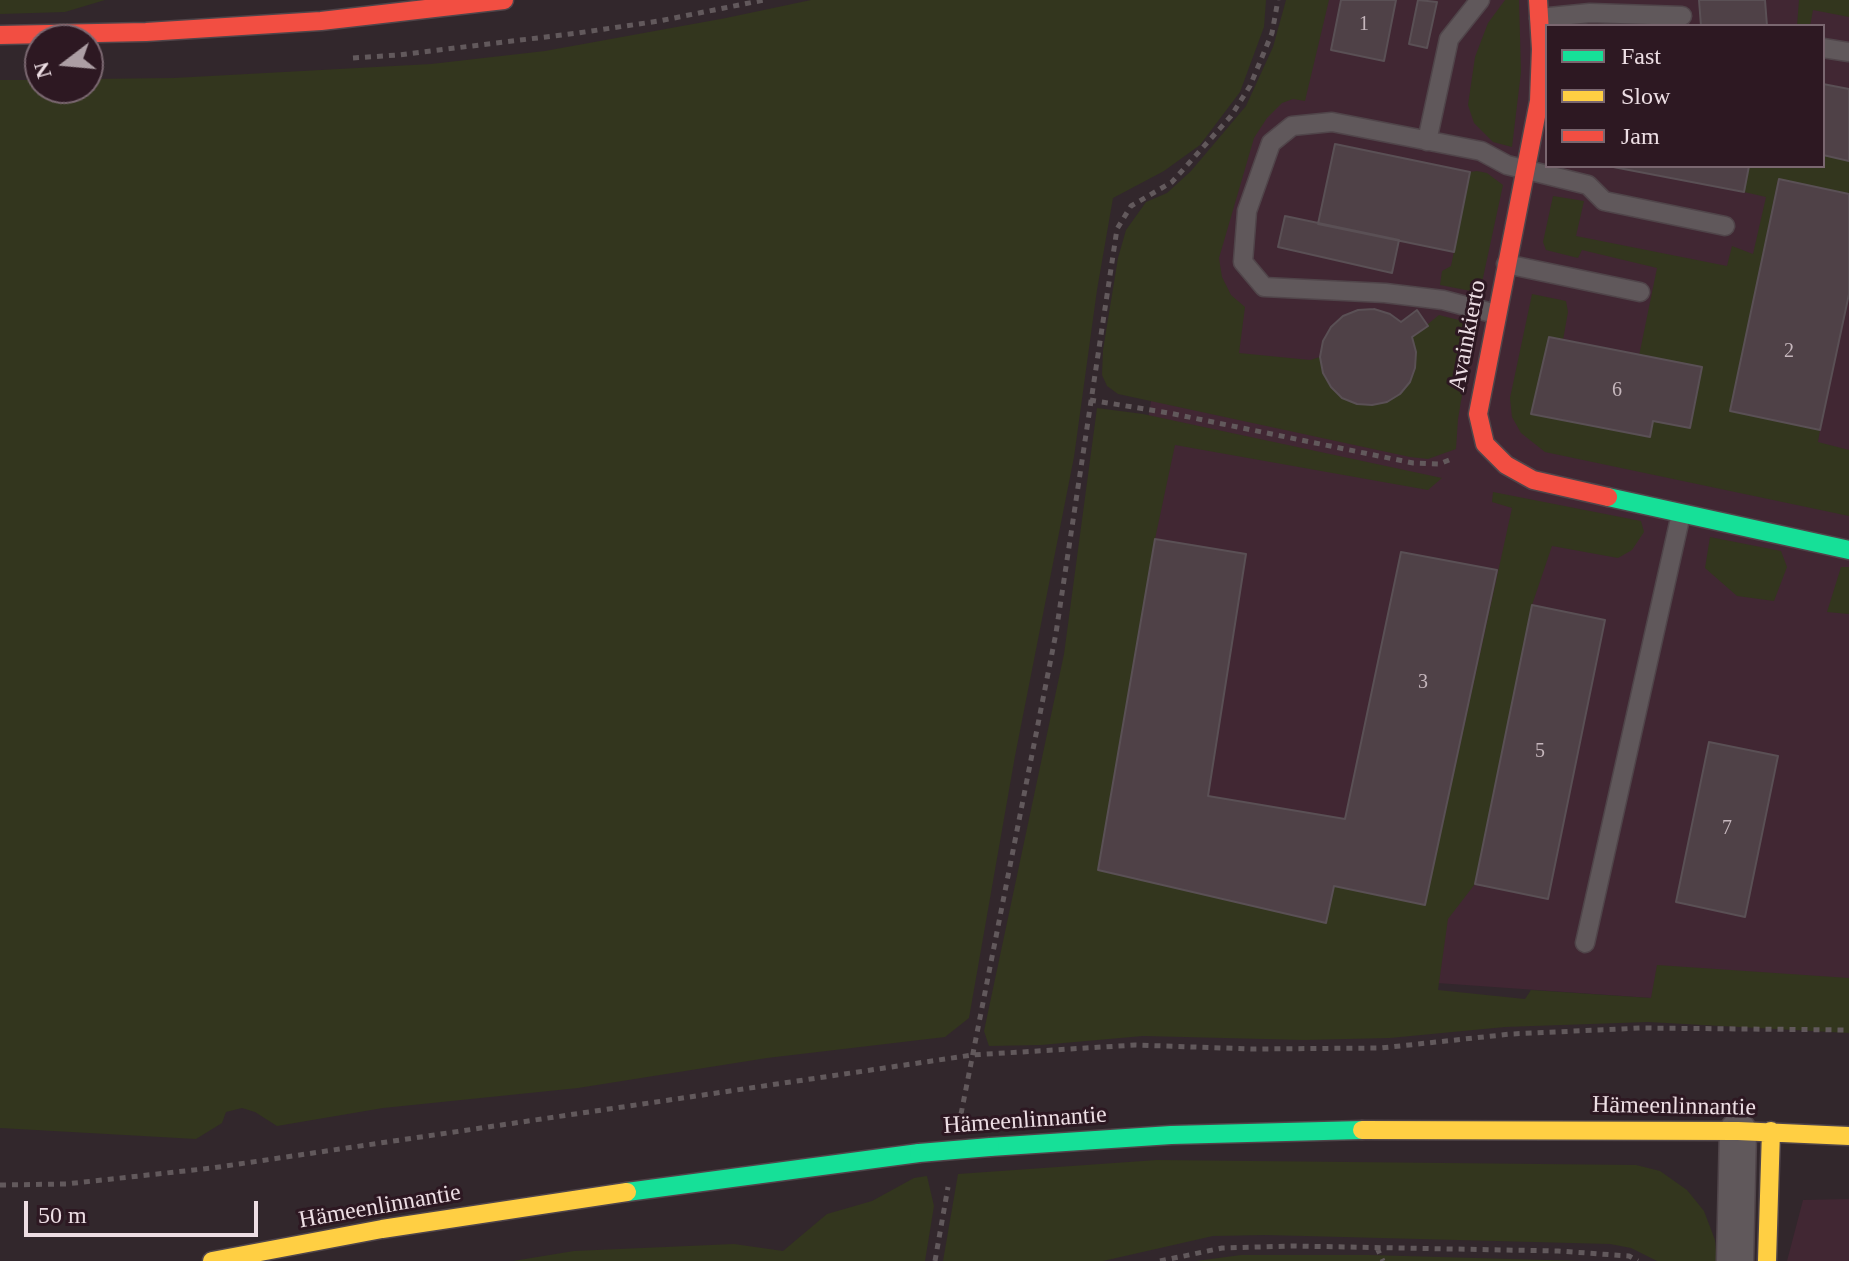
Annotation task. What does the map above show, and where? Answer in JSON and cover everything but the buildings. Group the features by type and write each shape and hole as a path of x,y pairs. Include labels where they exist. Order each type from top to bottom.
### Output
{"main road":[{"path":"0,35 146,32 321,21 504,0"},
{"name":"Avainkierto","path":"1485,444 1478,414 1539,101 1538,9"},
{"path":"1485,444 1506,465 1533,480 1849,550"},
{"name":"Hämeenlinnantie","path":"212,1261 413,1224 722,1177 990,1147 1171,1135 1403,1129 1754,1131 1849,1136"},
{"path":"1754,1131 1767,1261"}],"street":[{"path":"1735,1261 1754,1131"}],"lane":[{"path":"1427,141 1449,39 1480,0"},
{"path":"1538,9 1682,16"},
{"path":"1825,48 1849,52"},
{"path":"1496,314 1443,300 1385,293 1264,287 1243,262 1247,211 1271,143 1292,126 1332,122 1481,151 1507,165 1588,185 1604,201 1725,226"},
{"path":"1506,264 1640,292"},
{"path":"1585,943 1681,514"}],"path":[{"path":"960,1121 1056,633 1117,229 1131,206 1172,182 1231,116 1250,86 1272,33 1278,0"},
{"path":"1090,400 1413,463 1439,464 1485,444"},
{"path":"0,1185 66,1184 212,1168 972,1055 1135,1045 1253,1049 1381,1048 1511,1034 1641,1028 1849,1030"},
{"path":"935,1261 950,1178"},
{"path":"1160,1261 1222,1248 1294,1246 1558,1251 1629,1256 1638,1261"},
{"path":"1377,1248 1383,1261"}],"shaded area":[{"path":"1305,0 1849,0 1849,1012 1437,983 1063,889 1131,520 1184,205 1291,62"},
{"path":"1849,1199 1849,1261 1787,1261 1803,1200"}],"green space":[{"path":"0,0 105,0 65,12 0,14"},
{"path":"811,0 1266,0 1264,27 1240,92 1200,145 1164,171 1113,198 1074,457 1015,756 969,1018 945,1037 767,1058 578,1088 383,1108 277,1126 242,1108 226,1112 222,1123 196,1139 0,1128 0,80 24,80 24,104 104,104 104,79 431,64 545,51"},
{"path":"1286,0 1329,0 1305,101 1293,99 1282,103 1254,138 1219,258 1222,277 1231,295 1245,307 1239,353 1310,360 1320,357 1323,373 1331,387 1343,398 1357,404 1372,405 1387,402 1410,382 1416,353 1412,337 1439,315 1474,324 1456,449 1428,459 1118,394 1107,386 1102,375 1118,258 1126,230 1146,202 1167,193 1191,171 1246,106 1273,47"},
{"path":"1505,0 1519,0 1521,72 1512,147 1493,142 1474,123 1468,105 1475,57 1488,23"},
{"path":"1799,0 1849,0 1849,17 1813,10 1810,24 1797,24"},
{"path":"1825,155 1849,161 1849,194 1778,180 1730,411 1820,430 1818,442 1849,450 1849,516 1545,452 1521,433 1512,417 1510,398 1532,294 1566,301 1568,312 1563,340 1549,337 1531,414 1649,437 1653,421 1690,427 1639,356 1657,268 1582,250 1578,258 1546,250 1543,242 1553,196 1584,201 1576,236 1727,266 1732,246 1753,254 1766,197 1744,192 1749,168 1825,168"},
{"path":"1470,172 1487,173 1503,185 1481,287 1471,291 1440,285 1442,271 1451,266"},
{"path":"1097,408 1143,414 1442,478 1428,490 1175,445 1155,539 1098,870 1326,923 1334,886 1425,905 1512,508 1492,502 1493,492 1641,521 1644,532 1632,550 1618,558 1552,546 1532,605 1475,884 1448,919 1438,990 1525,999 1531,990 1651,998 1657,965 1849,978 1849,1033 1648,1022 1505,1027 1390,1038 1304,1040 1143,1036 989,1046 984,1031 1064,654"},
{"path":"1710,537 1781,551 1787,567 1774,601 1737,596 1705,568"},
{"path":"1841,567 1849,567 1849,614 1827,612"},
{"path":"1157,1160 1636,1165 1660,1171 1687,1190 1704,1211 1715,1240 1717,1261 1657,1261 1631,1248 1610,1244 1266,1235 1213,1236 1103,1261 943,1261 958,1174"},
{"path":"927,1176 934,1206 925,1261 513,1261 574,1251 734,1244 783,1251 827,1214 872,1201 914,1178"},
{"path":"1241,1255 1369,1255 1582,1261 1196,1261"}],"traffic: fast":[{"path":"1608,497 1849,550"},
{"path":"990,1147 1171,1135 1362,1130"},
{"path":"919,1153 990,1147"},
{"path":"627,1192 919,1153"}],"traffic: slow":[{"path":"1362,1130 1738,1131 1849,1136"},
{"path":"1767,1261 1771,1131"},
{"path":"212,1261 382,1229 627,1192"}],"traffic: jam":[{"path":"0,35 146,32 321,21 504,0"},
{"path":"1538,0 1541,49 1539,101 1478,414 1485,444 1506,465 1533,480 1608,497"}]}
